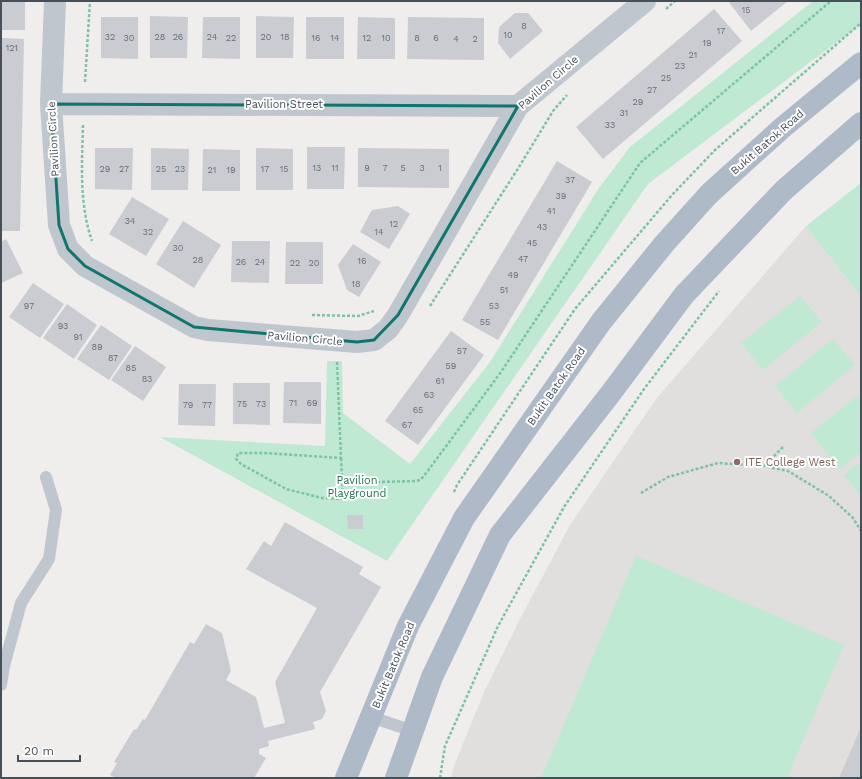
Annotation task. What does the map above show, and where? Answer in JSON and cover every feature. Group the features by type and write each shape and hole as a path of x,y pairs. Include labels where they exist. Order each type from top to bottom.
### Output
{"main road":[{"name":"Bukit Batok Road","path":"346,778 408,626 464,518 601,322 664,244 709,194 782,128 861,63"},
{"path":"396,775 432,677 500,535 611,393 684,295 784,190 861,123"}],"street":[{"name":"Pavilion Circle","path":"54,1 51,104 58,225 68,249 85,266 194,327 208,330 357,342 374,340 388,329 398,315 518,106 654,6"},
{"name":"Pavilion Street","path":"51,104 518,106"}],"lane":[{"path":"1,685 4,666 21,602 49,559 56,510 46,477"},
{"path":"371,717 413,731"}],"path":[{"path":"90,1 84,104 82,194 91,240 94,245"},
{"path":"654,6 675,1"},
{"path":"342,483 420,480 501,372 640,163 830,1"},
{"path":"428,309 553,111 569,93"},
{"path":"440,778 445,746 498,626 564,507 644,390 721,289"},
{"path":"308,315 358,316 374,311 380,307"},
{"path":"337,361 343,499 322,498 286,489 241,464 236,459 238,453 264,453 341,458"},
{"path":"764,466 783,447"},
{"path":"641,493 668,477 718,463 764,466 788,472 829,496 853,518 861,531"}],"highlighted area":[{"path":"51,104 518,106 398,315 374,340 357,342 194,327 85,266 68,249 59,225"}],"shaded area":[{"name":"ITE College West","path":"806,226 861,297 861,778 451,778 455,763 485,690 520,619 570,525 656,399"}],"green space":[{"name":"Pavilion Playground","path":"813,1 861,1 861,24 648,184 387,561 160,437 325,446 327,361 342,361 343,413 410,464 490,362 599,188 630,147"},
{"path":"861,183 861,297 806,226"},
{"path":"800,296 822,322 763,370 741,343"},
{"path":"833,339 855,365 797,413 775,386"},
{"path":"861,393 861,452 840,469 811,433"},
{"path":"861,461 861,496 844,475"},
{"path":"636,556 844,645 787,778 541,778"}],"building":[{"path":"1,1 25,1 25,30 1,30"},
{"path":"728,1 788,1 751,31"},
{"path":"714,9 742,41 603,159 576,127"},
{"path":"515,13 528,13 543,31 510,59 498,43 499,27"},
{"path":"150,16 188,17 187,58 150,58"},
{"path":"256,16 294,17 293,58 256,58"},
{"path":"101,17 138,17 138,59 101,58"},
{"path":"203,17 240,17 240,59 202,58"},
{"path":"306,17 344,17 344,59 306,59"},
{"path":"358,17 395,18 395,59 357,59"},
{"path":"408,17 484,18 484,60 407,59"},
{"path":"1,38 24,39 20,231 1,231"},
{"path":"307,147 345,147 344,189 307,189"},
{"path":"95,148 133,148 132,190 95,189"},
{"path":"151,148 189,149 188,190 151,190"},
{"path":"256,148 293,149 293,190 256,190"},
{"path":"358,148 449,149 449,188 358,187"},
{"path":"203,149 240,150 240,191 202,191"},
{"path":"557,161 592,182 498,340 462,320"},
{"path":"132,197 169,219 146,256 109,234"},
{"path":"398,206 410,214 389,249 360,232 372,210"},
{"path":"183,221 221,245 194,288 156,264"},
{"path":"6,239 23,273 1,283 1,242"},
{"path":"232,241 270,241 269,283 231,282"},
{"path":"286,242 323,242 323,284 285,284"},
{"path":"353,244 381,262 359,297 347,290 338,265"},
{"path":"33,283 64,304 40,338 9,317"},
{"path":"67,304 97,325 74,359 43,338"},
{"path":"101,325 132,346 109,380 77,359"},
{"path":"451,331 484,355 418,445 385,421"},
{"path":"135,346 166,367 143,401 111,380"},
{"path":"284,382 321,382 321,424 283,423"},
{"path":"233,383 270,383 270,425 233,424"},
{"path":"179,384 216,384 215,426 178,425"},
{"path":"347,515 363,515 363,529 348,529"},
{"path":"285,522 363,567 359,574 381,587 320,692 326,711 322,719 313,722 315,729 268,741 269,746 259,749 259,754 266,758 254,778 116,778 110,775 117,763 114,762 134,729 136,730 143,719 145,720 190,642 194,644 206,624 222,633 231,671 226,680 256,697 264,728 285,723 275,682 317,608 246,569 264,541 271,546"},
{"path":"861,727 861,778 839,778"}],"place":[{"name":"ITE College West","path":"737,462"}]}
